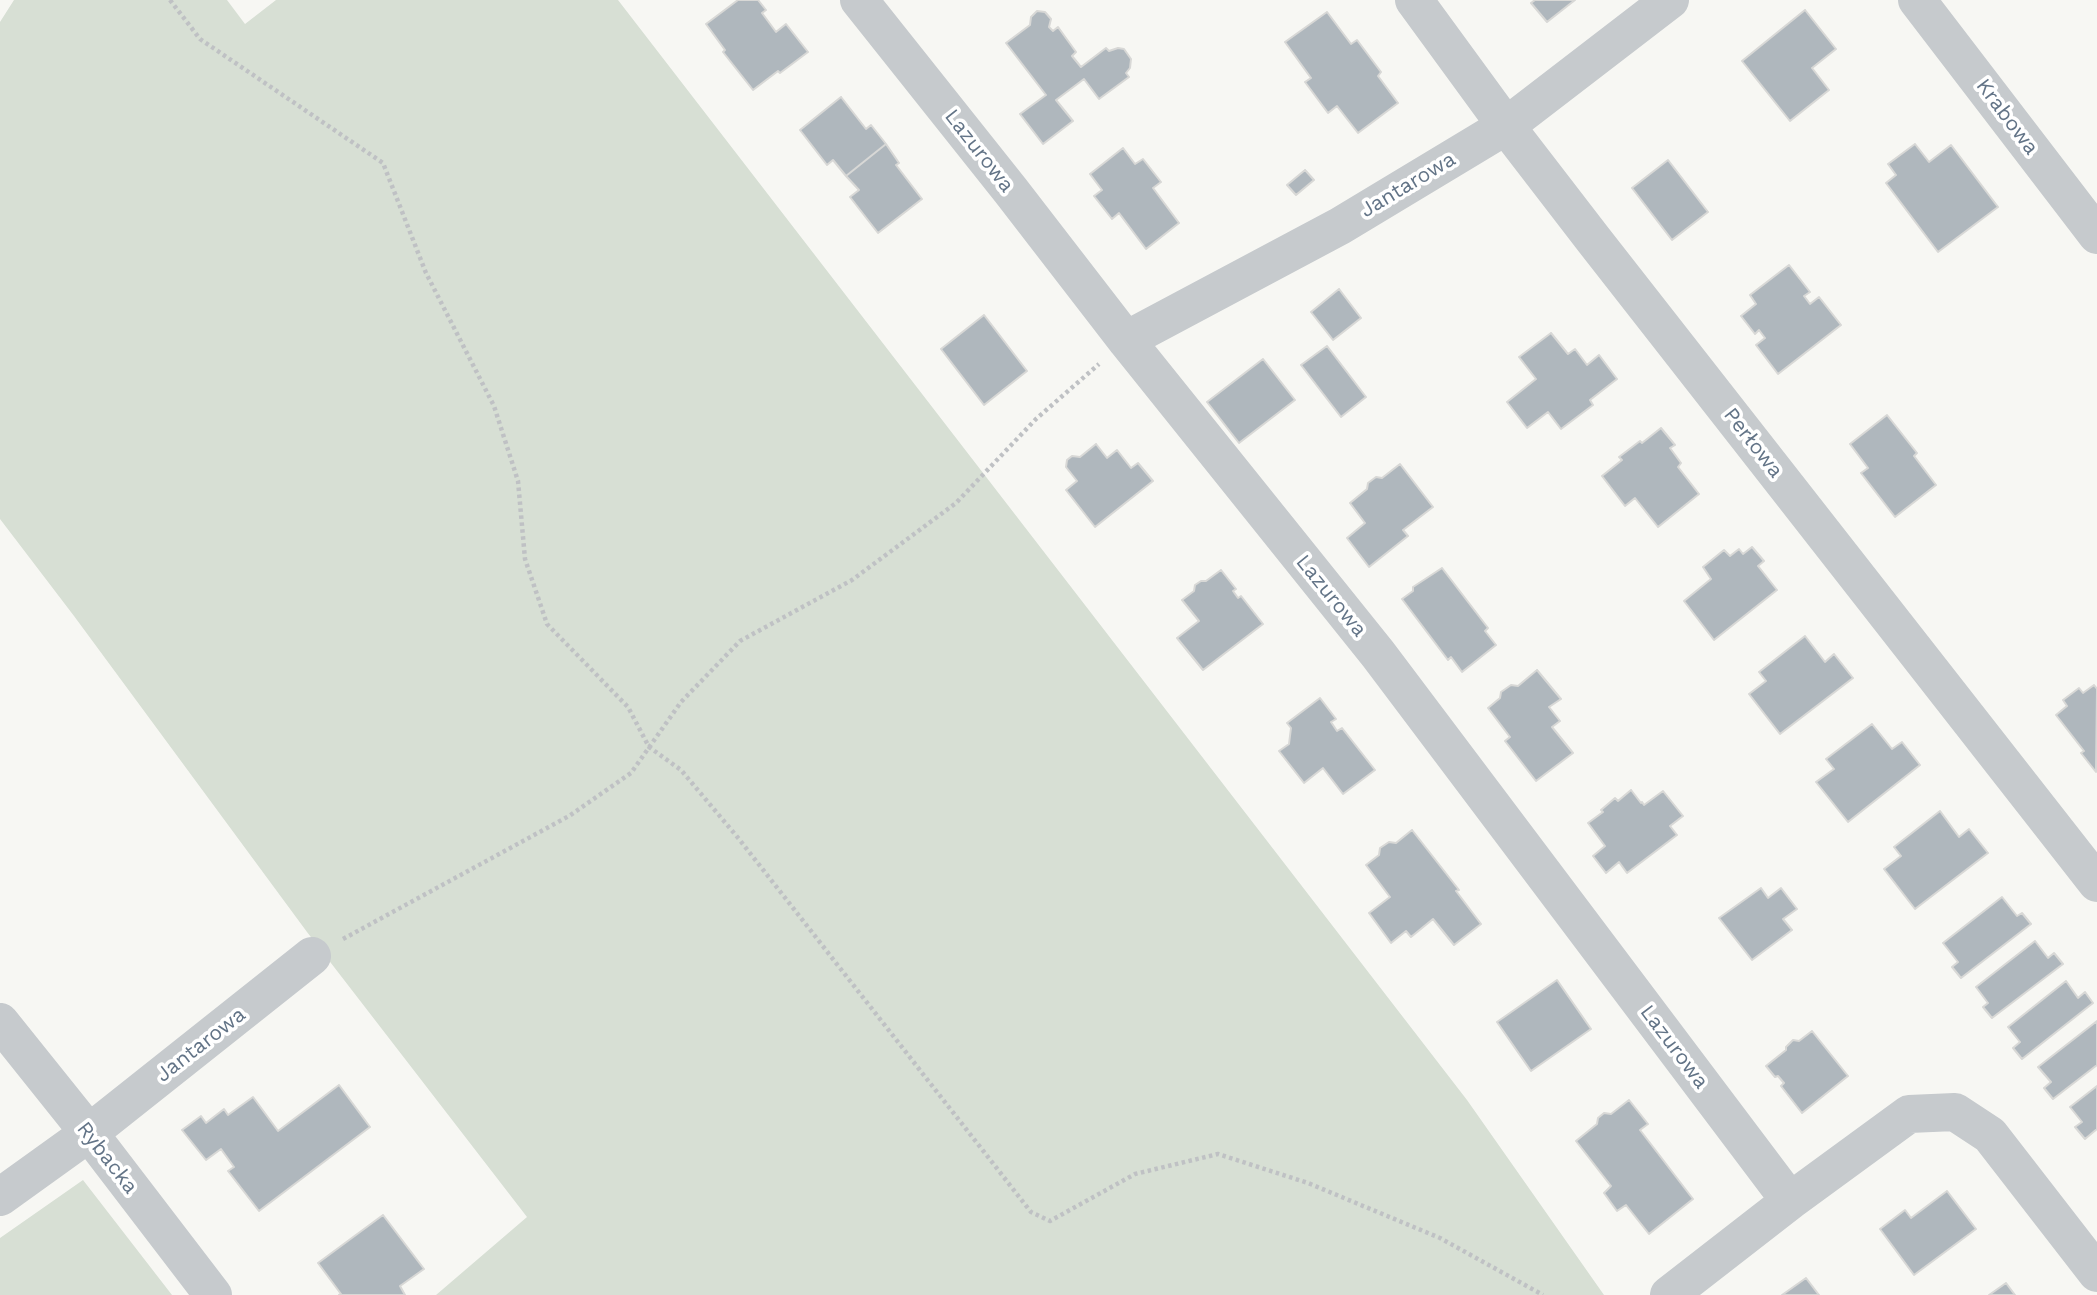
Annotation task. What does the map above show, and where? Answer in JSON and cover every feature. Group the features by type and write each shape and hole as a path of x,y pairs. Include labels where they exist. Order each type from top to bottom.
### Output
{"street":[{"name":"Lazurowa","path":"859,0 1126,340 1378,654 1790,1201"},
{"name":"Perłowa","path":"1414,0 1506,126 2097,883"},
{"name":"Jantarowa","path":"1126,340 1340,226 1506,126 1670,0"},
{"name":"Krabowa","path":"1917,0 2097,234"},
{"name":"Jantarowa","path":"0,1197 89,1133 312,956"},
{"name":"Rybacka","path":"0,1022 213,1295"},
{"path":"1669,1295 1790,1201 1909,1114 1955,1112 1990,1135 2097,1273"}],"path":[{"path":"170,0 201,39 383,163 426,273 494,406 518,481 525,559 547,624 628,707 649,747 681,770 739,839 1031,1212 1050,1221 1135,1174 1218,1154 1308,1183 1440,1238 1543,1295"},
{"path":"312,956 569,816 631,773 681,702 740,641 852,580 956,503 1036,419 1126,340"}],"shaded area":[{"path":"14,0 227,0 245,24 276,0 618,0 1467,1100 1604,1295 436,1295 527,1217 307,932 0,519 0,22"},
{"path":"83,1180 172,1295 0,1295 0,1238"}],"building":[{"path":"738,0 758,0 766,10 762,13 776,32 786,24 808,52 753,90 723,52 725,50 706,24"},
{"path":"1535,0 1575,0 1547,22 1531,3"},
{"path":"1805,10 1836,49 1812,68 1829,90 1790,121 1742,61"},
{"path":"1037,11 1045,12 1051,19 1049,27 1053,31 1058,27 1076,52 1072,56 1081,67 1106,48 1109,51 1124,49 1131,59 1126,73 1129,77 1099,99 1084,79 1056,100 1073,121 1043,144 1020,114 1046,95 1006,43 1030,25 1031,17"},
{"path":"1327,12 1351,44 1357,40 1381,72 1378,76 1398,103 1358,133 1337,106 1328,113 1305,82 1311,78 1285,42"},
{"path":"841,97 866,129 871,125 886,144 846,176 833,160 827,165 800,130"},
{"path":"886,144 899,163 896,165 922,199 878,233 850,197 859,190 846,176"},
{"path":"1915,144 1929,162 1951,145 1998,207 1938,252 1886,183 1896,175 1888,164"},
{"path":"1123,148 1135,164 1143,159 1161,182 1153,188 1179,223 1146,249 1119,213 1112,219 1094,196 1102,190 1090,174"},
{"path":"1668,160 1708,212 1672,240 1632,188"},
{"path":"1305,170 1314,180 1296,195 1287,185"},
{"path":"1789,265 1810,292 1804,296 1810,304 1819,297 1841,325 1778,374 1756,345 1765,338 1759,330 1755,334 1741,316 1756,304 1750,295"},
{"path":"1339,289 1361,318 1333,340 1311,312"},
{"path":"984,315 1027,371 984,405 941,349"},
{"path":"1551,333 1568,354 1575,349 1587,365 1599,355 1617,379 1590,400 1593,405 1561,429 1548,412 1527,428 1507,402 1536,379 1519,357"},
{"path":"1327,346 1366,397 1341,417 1301,365"},
{"path":"1263,359 1295,400 1239,443 1207,402"},
{"path":"1887,415 1917,453 1914,456 1936,485 1895,517 1861,473 1868,468 1850,444"},
{"path":"1661,428 1675,445 1670,448 1681,463 1678,467 1699,494 1658,527 1635,498 1625,506 1602,476 1622,460 1619,457"},
{"path":"1096,444 1107,458 1117,450 1131,468 1138,463 1153,481 1095,527 1066,490 1077,481 1066,467 1067,460 1072,456 1080,457"},
{"path":"1400,464 1433,507 1403,530 1408,536 1369,567 1347,538 1365,523 1350,503 1367,489 1368,483 1376,477 1382,478"},
{"path":"1752,547 1764,561 1758,566 1777,590 1714,640 1684,601 1711,579 1703,567 1724,550 1730,556 1739,549 1743,554"},
{"path":"1442,568 1488,628 1485,631 1496,645 1462,672 1451,657 1448,660 1402,599 1413,591 1413,587"},
{"path":"1221,570 1236,589 1233,591 1238,598 1241,596 1263,624 1203,670 1177,638 1199,621 1182,600 1194,591 1195,585"},
{"path":"1805,636 1825,662 1834,654 1853,678 1780,734 1749,694 1766,681 1759,672"},
{"path":"1537,670 1561,699 1549,707 1560,721 1552,727 1573,753 1536,781 1505,741 1510,737 1488,708 1500,698 1501,692 1511,685 1518,686"},
{"path":"2094,685 2097,689 2096,772 2081,753 2084,751 2056,715 2067,706 2063,700 2079,688 2083,693"},
{"path":"1320,698 1336,719 1331,722 1337,731 1342,728 1375,770 1343,794 1323,768 1304,783 1279,751 1289,744 1291,728 1287,723"},
{"path":"1872,724 1892,749 1902,742 1920,765 1848,822 1816,782 1834,769 1826,759"},
{"path":"1631,790 1644,805 1663,791 1683,816 1670,826 1677,835 1627,873 1619,862 1606,873 1593,856 1605,846 1588,823 1603,812 1601,810 1615,798 1618,801"},
{"path":"1940,811 1959,837 1969,829 1988,853 1915,909 1884,869 1901,856 1894,847"},
{"path":"1412,830 1459,890 1456,891 1481,924 1454,945 1433,919 1411,937 1406,931 1391,943 1369,913 1390,897 1366,865 1379,855 1380,848 1389,842 1396,843"},
{"path":"1761,888 1768,898 1781,888 1797,909 1783,919 1792,930 1752,960 1719,918"},
{"path":"2002,897 2017,916 2022,913 2031,924 1961,978 1952,967 1958,962 1943,943"},
{"path":"2035,941 2048,958 2054,953 2063,964 1992,1018 1983,1007 1988,1003 1976,987"},
{"path":"1557,980 1591,1029 1531,1071 1497,1022"},
{"path":"2066,981 2078,998 2085,992 2093,1003 2022,1059 2013,1048 2020,1042 2008,1027"},
{"path":"2097,1021 2097,1065 2053,1099 2044,1088 2051,1082 2038,1067"},
{"path":"1812,1031 1848,1076 1802,1113 1781,1086 1784,1083 1766,1066 1786,1050 1793,1040 1799,1041"},
{"path":"339,1085 370,1127 259,1211 228,1171 234,1167 221,1149 206,1160 182,1130 201,1116 206,1123 224,1109 228,1115 253,1097 278,1131"},
{"path":"2097,1086 2097,1129 2085,1139 2075,1127 2082,1122 2070,1107"},
{"path":"1629,1100 1648,1124 1640,1130 1693,1199 1649,1234 1626,1205 1617,1211 1604,1193 1611,1186 1576,1141 1597,1124 1598,1118 1604,1113 1611,1114"},
{"path":"1947,1191 1976,1229 1914,1275 1880,1229 1905,1210 1911,1218"},
{"path":"383,1215 424,1269 400,1286 405,1295 339,1295 341,1294 318,1263"},
{"path":"1806,1278 1819,1295 1782,1295"},
{"path":"2006,1283 2015,1295 1989,1295"}]}
